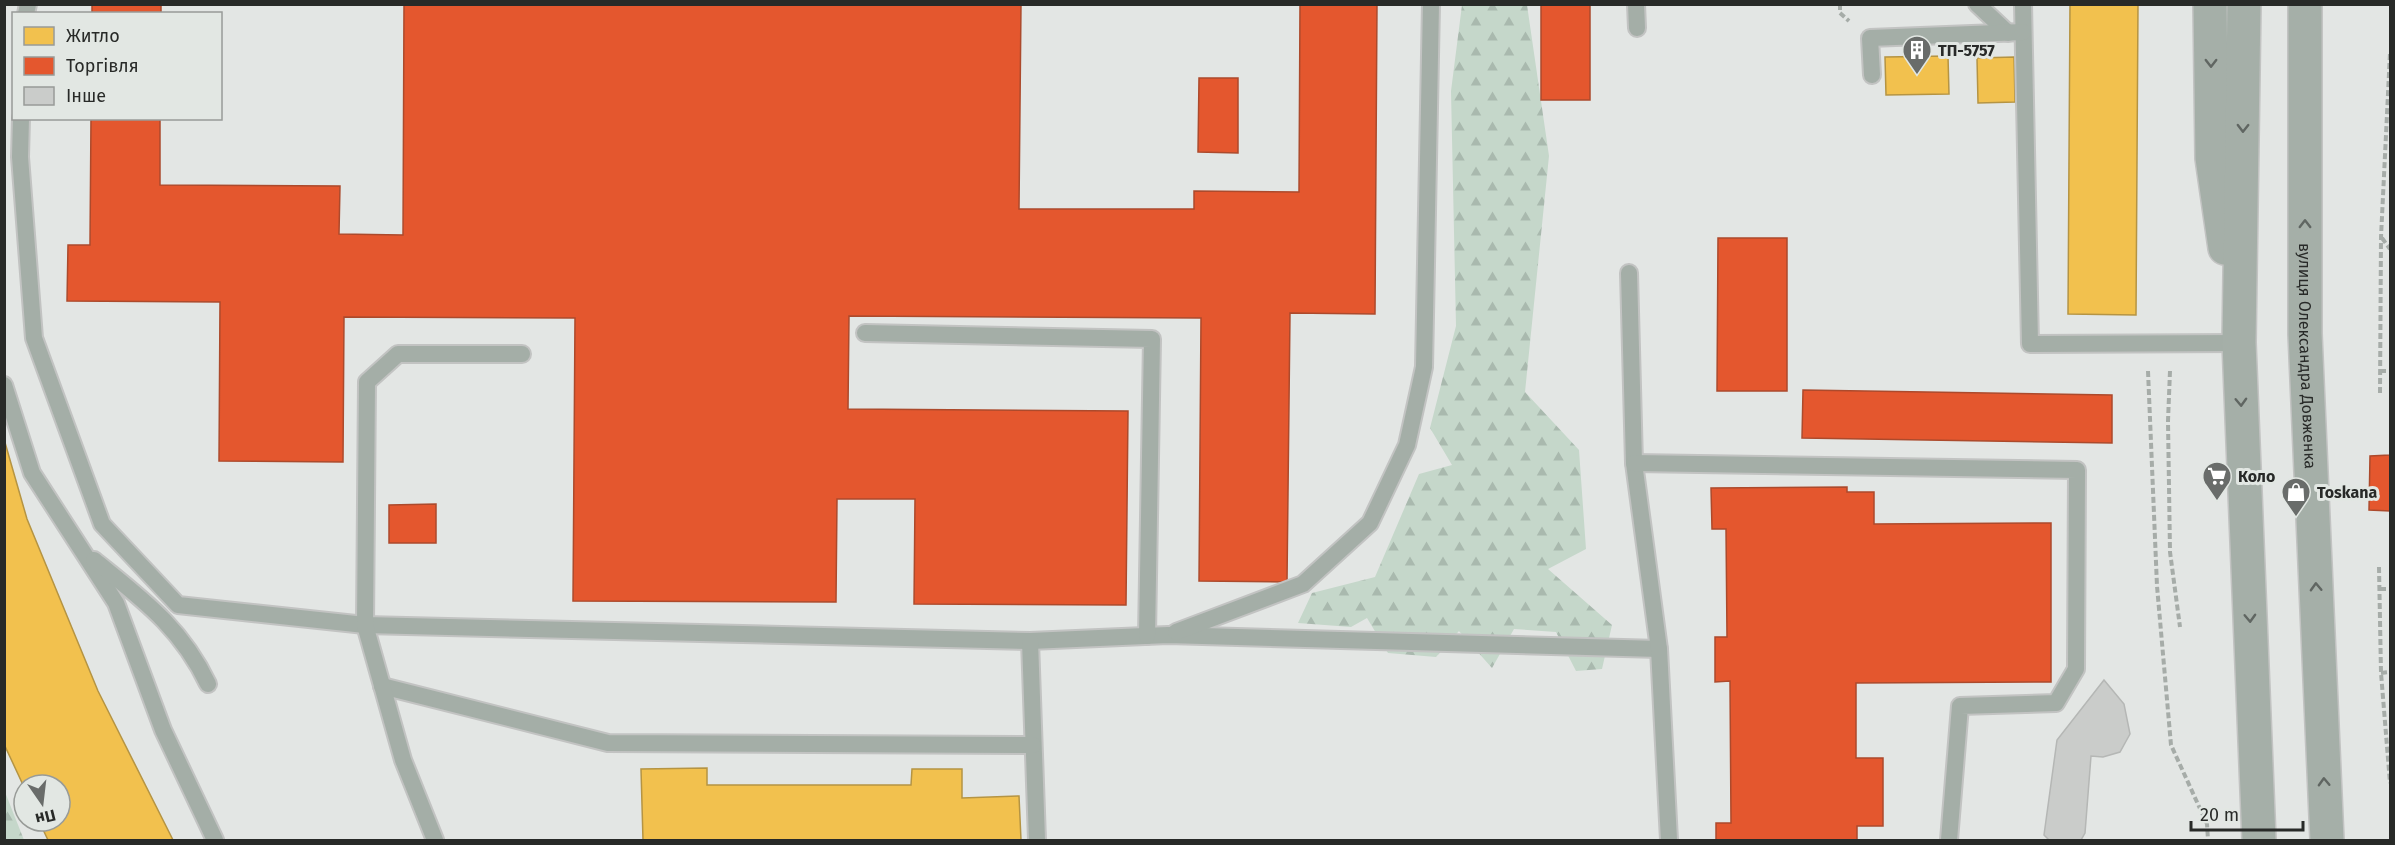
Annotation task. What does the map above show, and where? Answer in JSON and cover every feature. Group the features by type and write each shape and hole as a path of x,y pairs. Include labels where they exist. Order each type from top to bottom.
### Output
{"main road":[{"path":"2210,4 2212,158 2239,343"},
{"name":"вулиця Олександра Довженка","path":"2305,10 2305,334 2327,840"},
{"path":"2244,16 2239,343 2259,840"}],"lane":[{"path":"1168,635 1303,584 1370,523 1407,445 1424,367 1431,4"},
{"path":"1636,4 1637,27"},
{"path":"1977,4 2015,33"},
{"path":"2023,4 2015,33 2030,344 2239,343"},
{"path":"1872,75 1870,38 2015,33"},
{"path":"21,120 20,157 34,338 102,524 178,605 364,625 1030,641 1168,635 1659,649"},
{"path":"1629,273 1634,463 1659,649 1670,840"},
{"path":"865,333 1152,339 1147,636"},
{"path":"435,840 403,760 364,625 368,382 398,354 522,354"},
{"path":"4,385 32,473 116,603 164,730 215,840"},
{"path":"1634,463 2077,470 2076,669 2056,703 1960,706 1949,840"},
{"path":"79,548 153,608 178,634 196,660 208,684"},
{"path":"1030,641 1037,840"},
{"path":"382,686 608,744 1033,745"}],"path":[{"path":"2380,393 2381,237 2391,53"},
{"path":"2381,237 2391,249"},
{"path":"2149,343 2147,380 2157,586 2171,745 2207,824 2208,840"},
{"path":"2170,364 2168,421 2170,552 2180,627"},
{"path":"2380,371 2391,371"},
{"path":"2379,567 2380,673 2391,783"},
{"path":"2380,590 2391,589"},
{"path":"2380,673 2391,672"}],"green space":[{"path":"1462,5 1527,5 1549,156 1525,392 1579,450 1586,549 1548,569 1612,625 1602,669 1576,671 1556,632 1514,629 1492,668 1459,631 1436,657 1388,653 1367,618 1351,627 1298,623 1312,593 1375,577 1419,474 1452,465 1430,428 1456,326 1451,91"},
{"path":"5,792 12,810 12,833 21,833 24,840 5,840"}],"building: Житло":[{"path":"2070,4 2138,4 2136,315 2068,314"},
{"name":"ТП-5757","path":"1948,56 1949,94 1886,95 1885,57"},
{"path":"2014,57 2015,102 1978,103 1977,58"},
{"path":"4,439 27,519 98,691 173,840 48,840 45,833 72,833 72,773 17,773 4,744"},
{"path":"707,768 707,785 911,785 912,769 962,769 962,798 1019,796 1021,840 643,840 641,769"}],"building: Торгівля":[{"path":"92,4 161,4 161,12 92,12"},
{"path":"404,4 1021,4 1019,209 1194,209 1194,191 1299,192 1300,4 1377,4 1375,314 1290,313 1287,582 1199,581 1201,318 849,316 848,409 1128,411 1126,605 914,604 915,499 837,499 836,602 573,601 575,318 344,317 343,462 219,461 220,302 67,301 68,245 90,245 91,120 160,120 160,185 340,186 339,234 403,235"},
{"path":"1541,4 1590,4 1590,100 1541,100"},
{"path":"1199,78 1238,78 1238,153 1198,152"},
{"path":"1718,238 1787,238 1787,391 1717,391"},
{"path":"1803,390 2112,395 2112,443 1802,438"},
{"path":"2390,455 2390,511 2369,510 2370,456"},
{"path":"1847,487 1847,492 1874,492 1874,524 2051,523 2051,682 1856,683 1856,758 1883,758 1883,826 1857,826 1857,840 1716,840 1716,823 1731,823 1730,681 1715,682 1715,637 1727,637 1726,529 1712,529 1711,488"},
{"path":"436,504 436,543 389,543 389,505"}],"building: Інше":[{"path":"2104,680 2124,704 2130,734 2120,752 2103,757 2091,756 2085,833 2081,840 2049,840 2044,835 2057,740"}],"place":[{"name":"ТП-5757","path":"1917,76"},
{"name":"Коло","path":"2217,502"},
{"name":"Toskana","path":"2296,518"}]}
